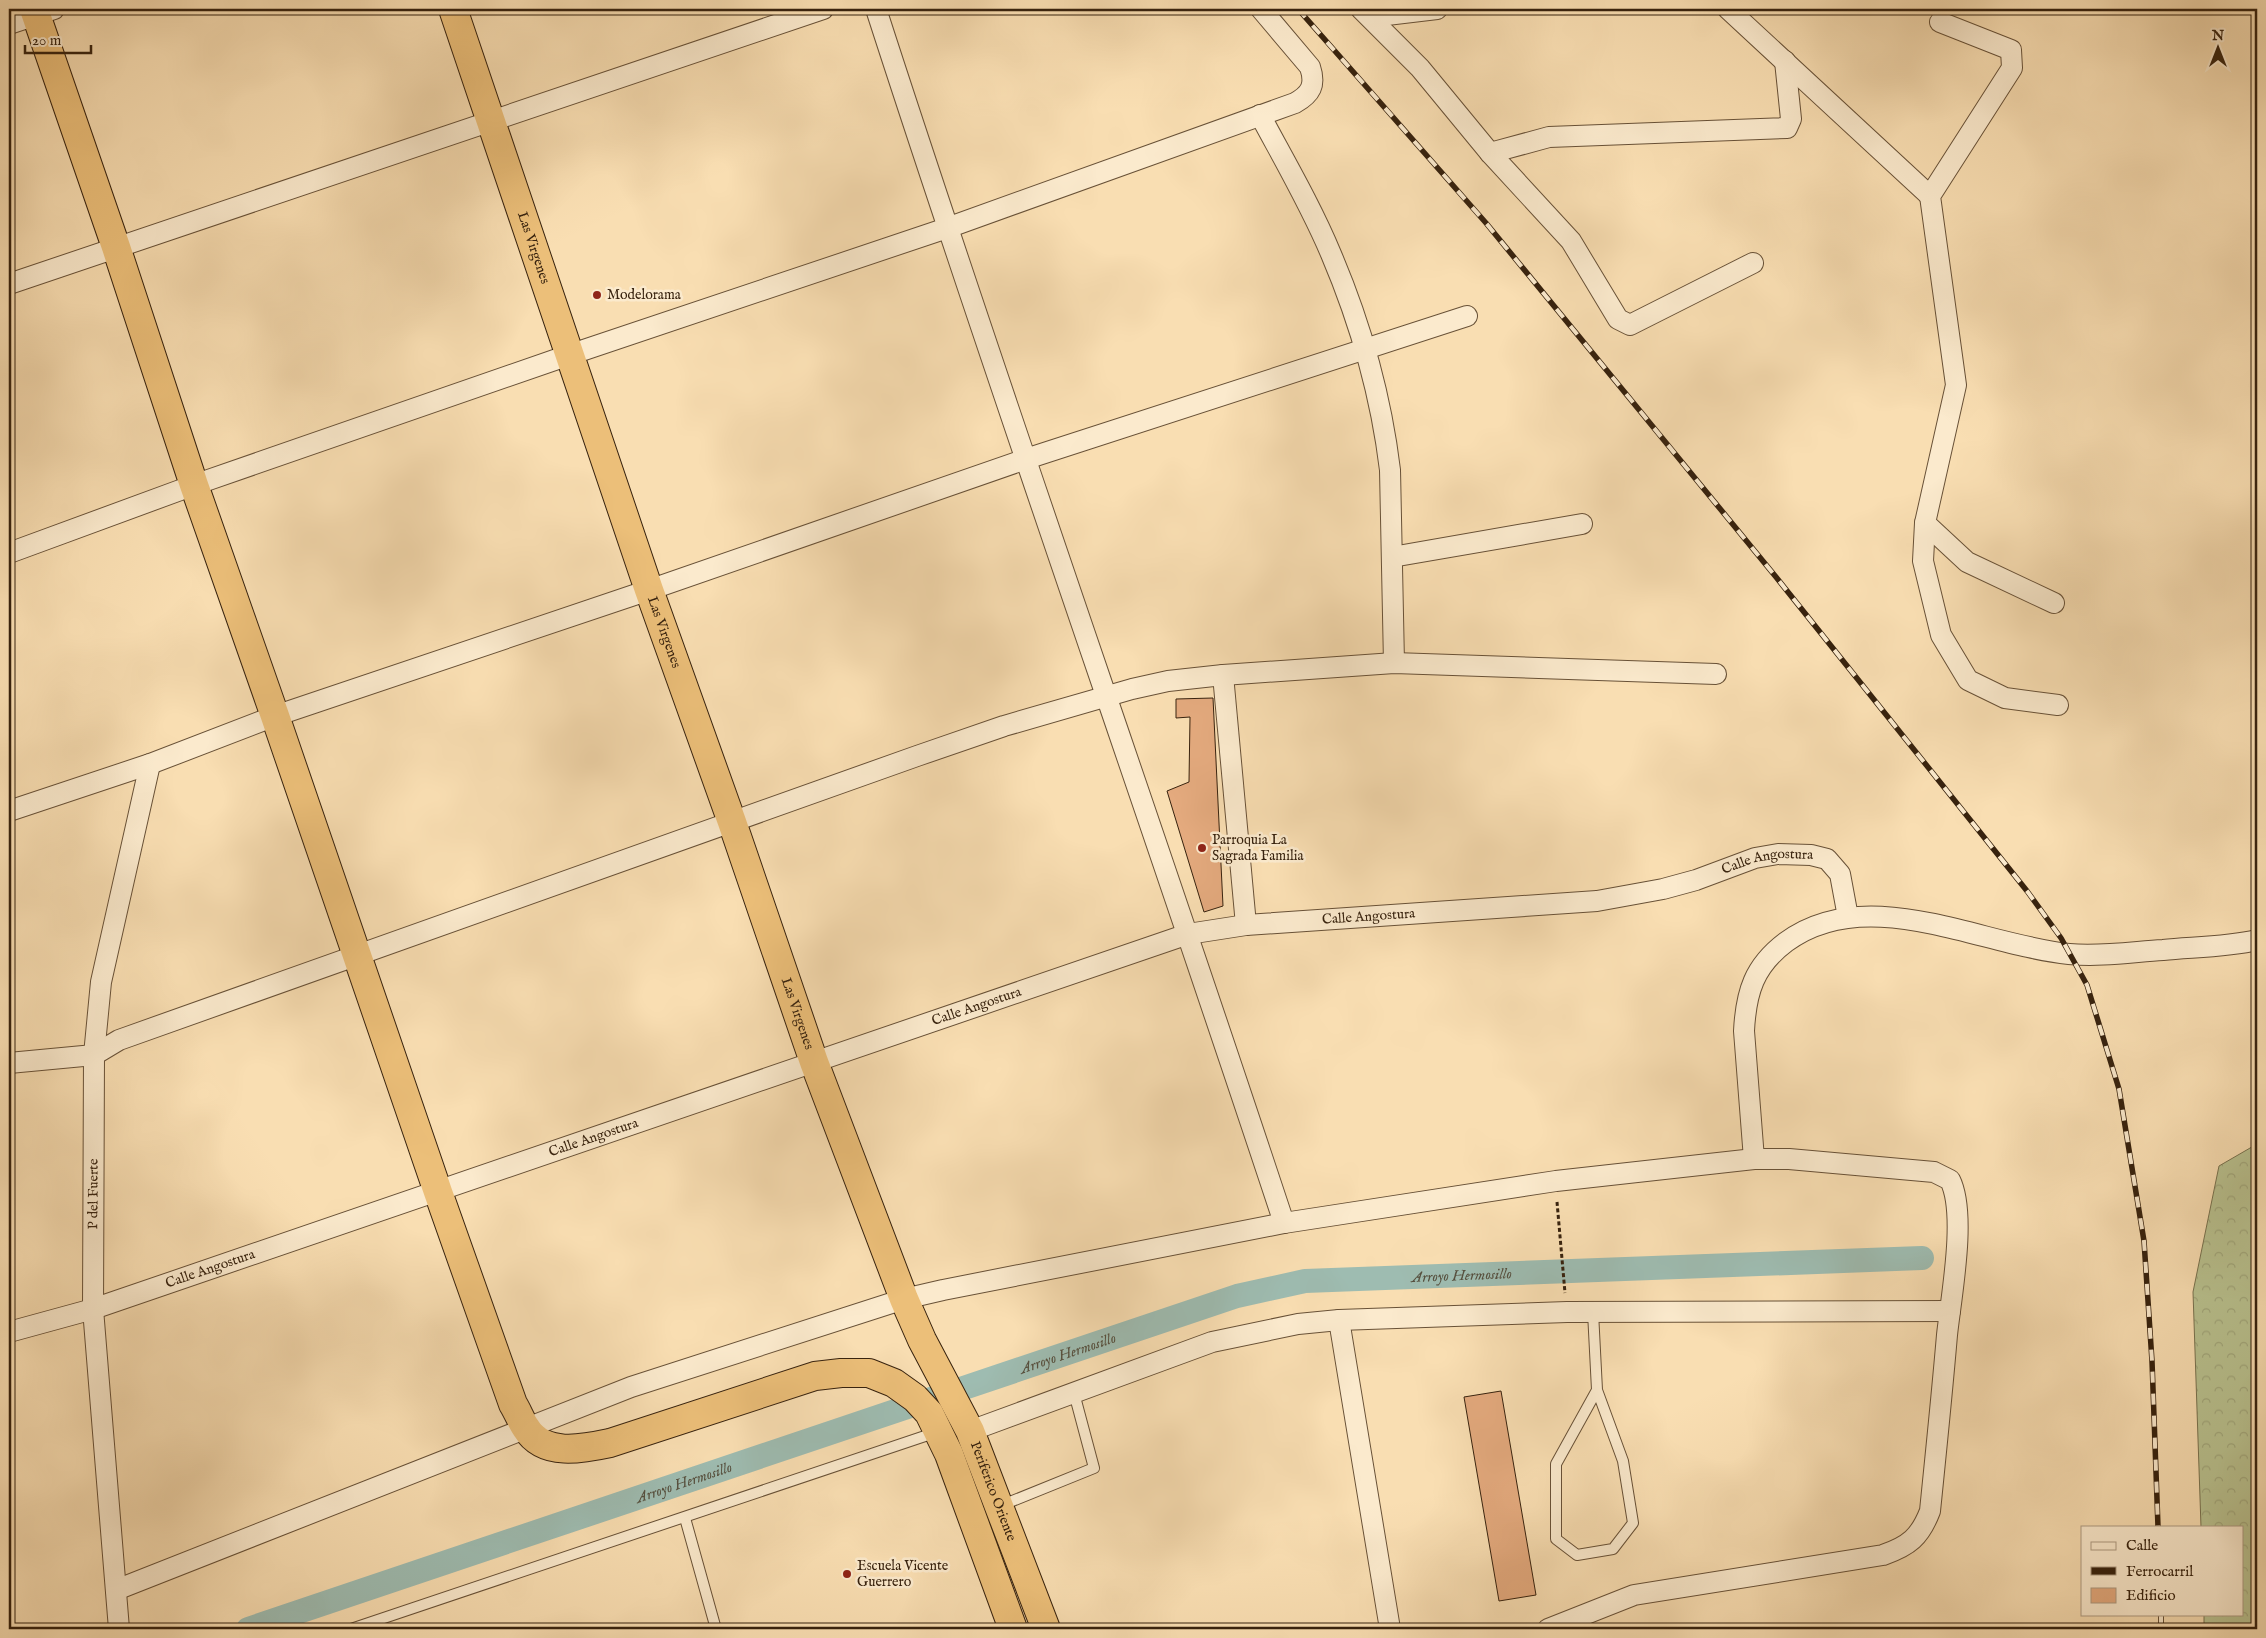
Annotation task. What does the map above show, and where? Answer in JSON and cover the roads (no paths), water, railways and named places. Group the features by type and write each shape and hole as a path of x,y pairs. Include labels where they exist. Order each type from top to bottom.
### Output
{"highway":[{"name":"Las Virgenes","path":"453,9 649,590 732,822 814,1062 884,1252 904,1299"},
{"path":"41,11 194,485 438,1192 513,1404 527,1430 534,1438 546,1446 570,1449 610,1444 815,1376 841,1373 869,1373 894,1383 927,1414"},
{"name":"Periferico Oriente","path":"904,1299 970,1431 1046,1629"},
{"name":"Periferico Oriente","path":"927,1414 949,1454 1013,1629"}],"street":[{"path":"9,284 823,9"},
{"path":"876,9 947,228 1104,696 1188,934 1284,1223"},
{"path":"9,553 194,485 569,355 947,228 1306,97 1311,90 1313,78 1310,67 1261,9"},
{"path":"1365,13 1437,9"},
{"path":"1728,9 1930,196 1956,385 1925,524 1924,560 1942,635 1968,680 2005,698 2058,705"},
{"path":"9,24 41,11"},
{"path":"1365,13 1420,68 1490,153 1571,241 1618,319 1630,325 1753,263"},
{"path":"1930,196 2012,68 2011,50 1940,22"},
{"path":"1490,153 1549,137 1787,128 1791,119 1785,62"},
{"path":"1260,115 1331,253 1364,348 1386,442 1390,470 1394,663"},
{"path":"9,811 150,764 275,716 649,590 1026,459 1467,316"},
{"path":"1392,557 1582,524"},
{"path":"1925,524 1967,562 2054,603"},
{"path":"9,1063 94,1055 118,1040 356,954 1004,726 1104,696 1168,681 1223,675 1394,663 1716,674"},
{"path":"1223,675 1246,925"},
{"name":"P del Fuerte","path":"119,1629 93,1309 94,1055 101,982 150,764"},
{"name":"Calle Angostura","path":"9,1332 93,1309 1188,934 1246,925 1597,901 1672,887 1755,858 1778,854 1811,855 1827,859 1840,874 1848,917"},
{"path":"1754,1159 1744,1031 1745,1009 1757,972 1772,952 1793,937 1821,924 1848,917 1879,917 1921,922 1956,929 2041,950 2097,955 2257,940"},
{"path":"116,1590 527,1430 631,1387 904,1299 1284,1223 1556,1181 1754,1159 1790,1159 1934,1172 1950,1180 1956,1200 1957,1259 1930,1511 1924,1528 1912,1541 1897,1550 1864,1560 1634,1595 1548,1629"},
{"path":"970,1431 1212,1342 1298,1324 1339,1320 1593,1312 1950,1312"},
{"path":"1339,1320 1390,1629"}],"lane":[{"path":"1593,1312 1596,1390 1623,1461 1633,1523 1613,1549 1577,1554 1556,1539 1556,1464 1596,1390"},
{"path":"999,1506 1094,1468 1074,1393"},
{"path":"351,1629 685,1518 927,1414"},
{"path":"685,1518 716,1629"}],"waterway":[{"name":"Arroyo Hermosillo","path":"248,1629 1237,1296 1305,1281 1922,1258"}],"railway":[{"path":"1298,9 1486,223 1776,577 2027,891 2061,938 2087,985 2119,1089 2144,1241 2152,1361 2158,1526"},
{"path":"2161,1616 2161,1629"}],"place":[{"name":"Modelorama","path":"597,295"},
{"name":"Parroquia La Sagrada Familia","path":"1202,848"},
{"name":"Escuela Vicente Guerrero","path":"847,1574"}]}
